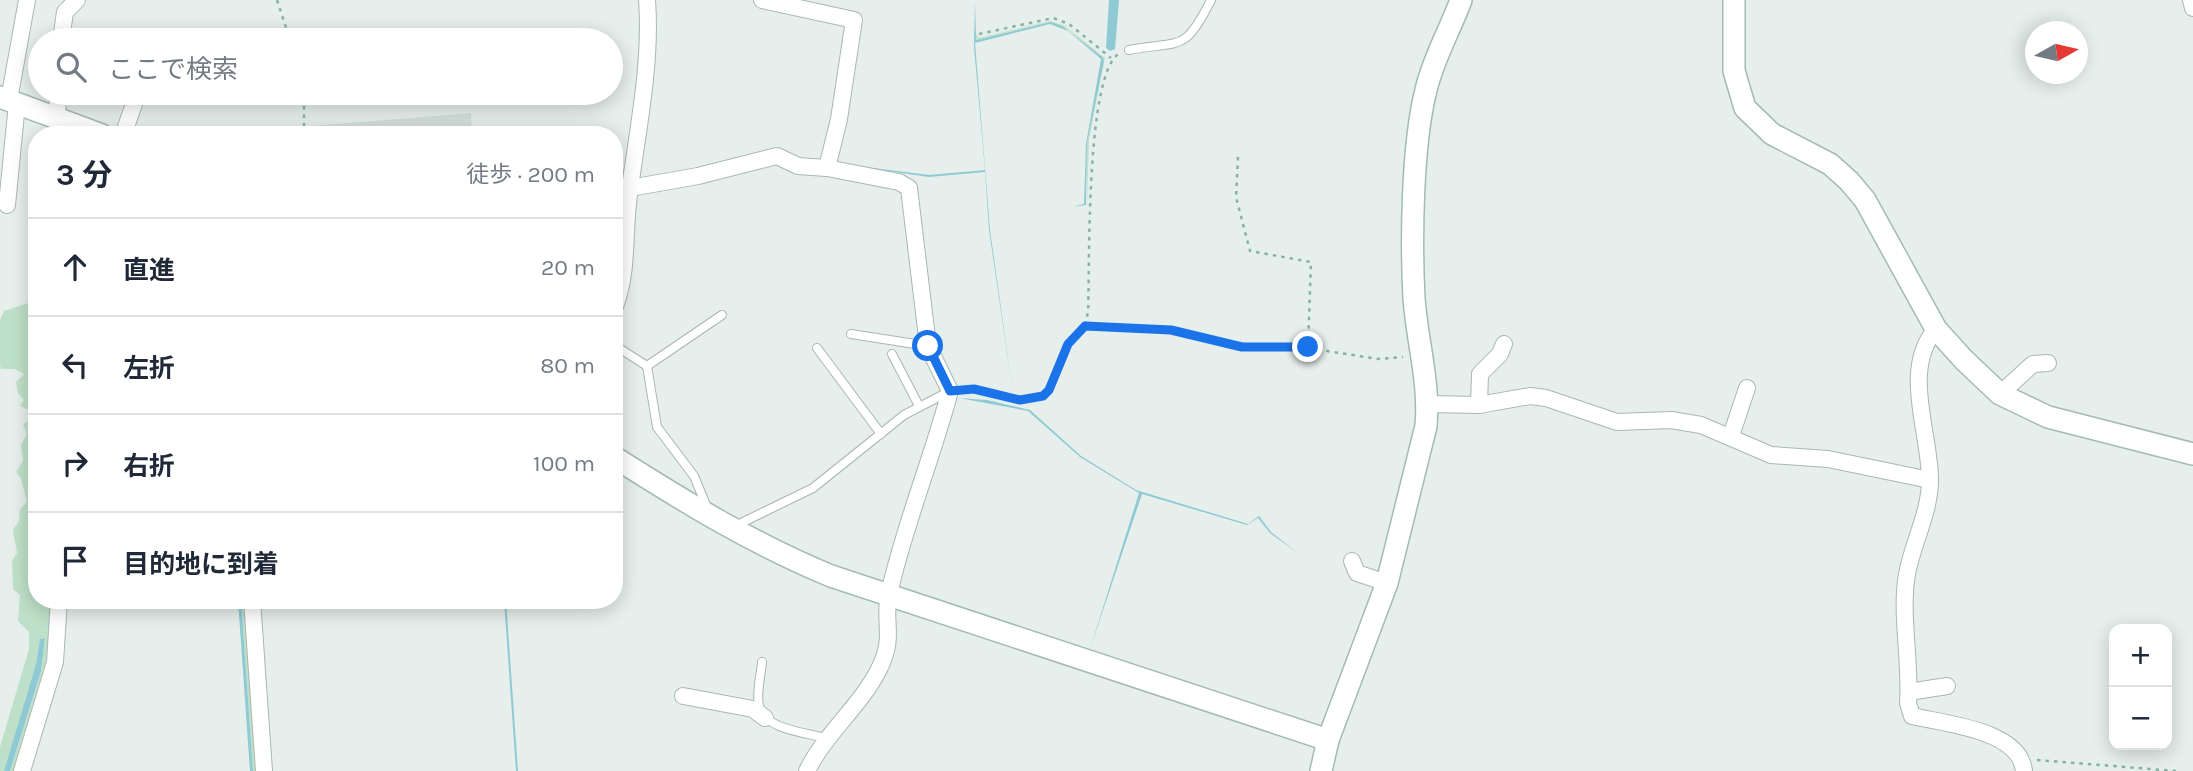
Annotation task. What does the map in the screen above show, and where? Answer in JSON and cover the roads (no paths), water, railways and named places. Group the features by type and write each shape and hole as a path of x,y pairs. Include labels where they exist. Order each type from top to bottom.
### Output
{"street":[{"path":"7,205 9,100 27,0"},
{"path":"63,28 65,12 77,0"},
{"path":"623,277 630,188 637,151 647,0"},
{"path":"762,0 854,20 839,119 827,168"},
{"path":"1321,771 1328,740 1387,583 1422,446 1428,404 1413,262 1420,114 1426,87 1461,0"},
{"path":"1734,0 1734,71 1745,108 1772,134 1830,164 1849,181 1876,220 1936,329 2000,394 2048,417 2193,454"},
{"path":"2191,0 2193,8"},
{"path":"9,100 78,126"},
{"path":"58,105 59,118"},
{"path":"126,126 134,105"},
{"path":"630,188 698,176 772,157 798,166 827,168 907,185 928,346 950,391 889,596 890,634 881,666 870,685 826,738 807,771"},
{"path":"1936,329 1925,342 1919,375 1930,480 1928,502 1907,574 1909,692 1912,716 1997,736 2017,751 2023,765"},
{"path":"1479,405 1480,374 1500,354 1504,344"},
{"path":"2000,394 2033,365 2048,363"},
{"path":"1731,436 1746,388"},
{"path":"1428,404 1479,405 1530,396 1546,398 1617,422 1671,420 1701,425 1771,455 1828,459 1930,480"},
{"path":"623,463 720,524 773,552 889,596 1328,740"},
{"path":"1352,561 1357,573 1387,583"},
{"path":"22,771 55,662 58,609"},
{"path":"253,609 264,771"},
{"path":"1909,692 1947,686"},
{"path":"683,696 753,709 765,718"}],"lane":[{"path":"1129,50 1176,46 1184,41 1211,0"},
{"path":"647,366 722,315"},
{"path":"851,334 928,346"},
{"path":"817,348 881,434"},
{"path":"623,351 647,366 657,427 694,476 720,524 813,488 919,406 940,399 950,391"},
{"path":"892,354 919,406"},
{"path":"762,662 758,703 765,718 775,724 826,738"}],"water":[{"path":"975,0 976,40 1051,22 1062,26 1102,57 1104,61 1087,144 1086,205 1072,207 1084,204 1086,144 1101,59 1068,31 1050,24 975,43 990,230 1013,393 989,230 985,172 929,177 834,163 929,175 985,170 974,47"},
{"path":"1109,0 1119,0 1115,49 1110,51 1106,48"},
{"path":"959,398 987,400 1030,410 1081,456 1136,490 1248,524 1259,516 1271,532 1299,554 1270,533 1258,518 1247,525 1142,494 1090,649 1139,493 1080,457 1028,411"},
{"path":"239,609 242,609 253,771 250,771"},
{"path":"505,609 518,771 516,771"},
{"path":"45,638 41,671 10,771 4,771 36,664 40,639"}]}
